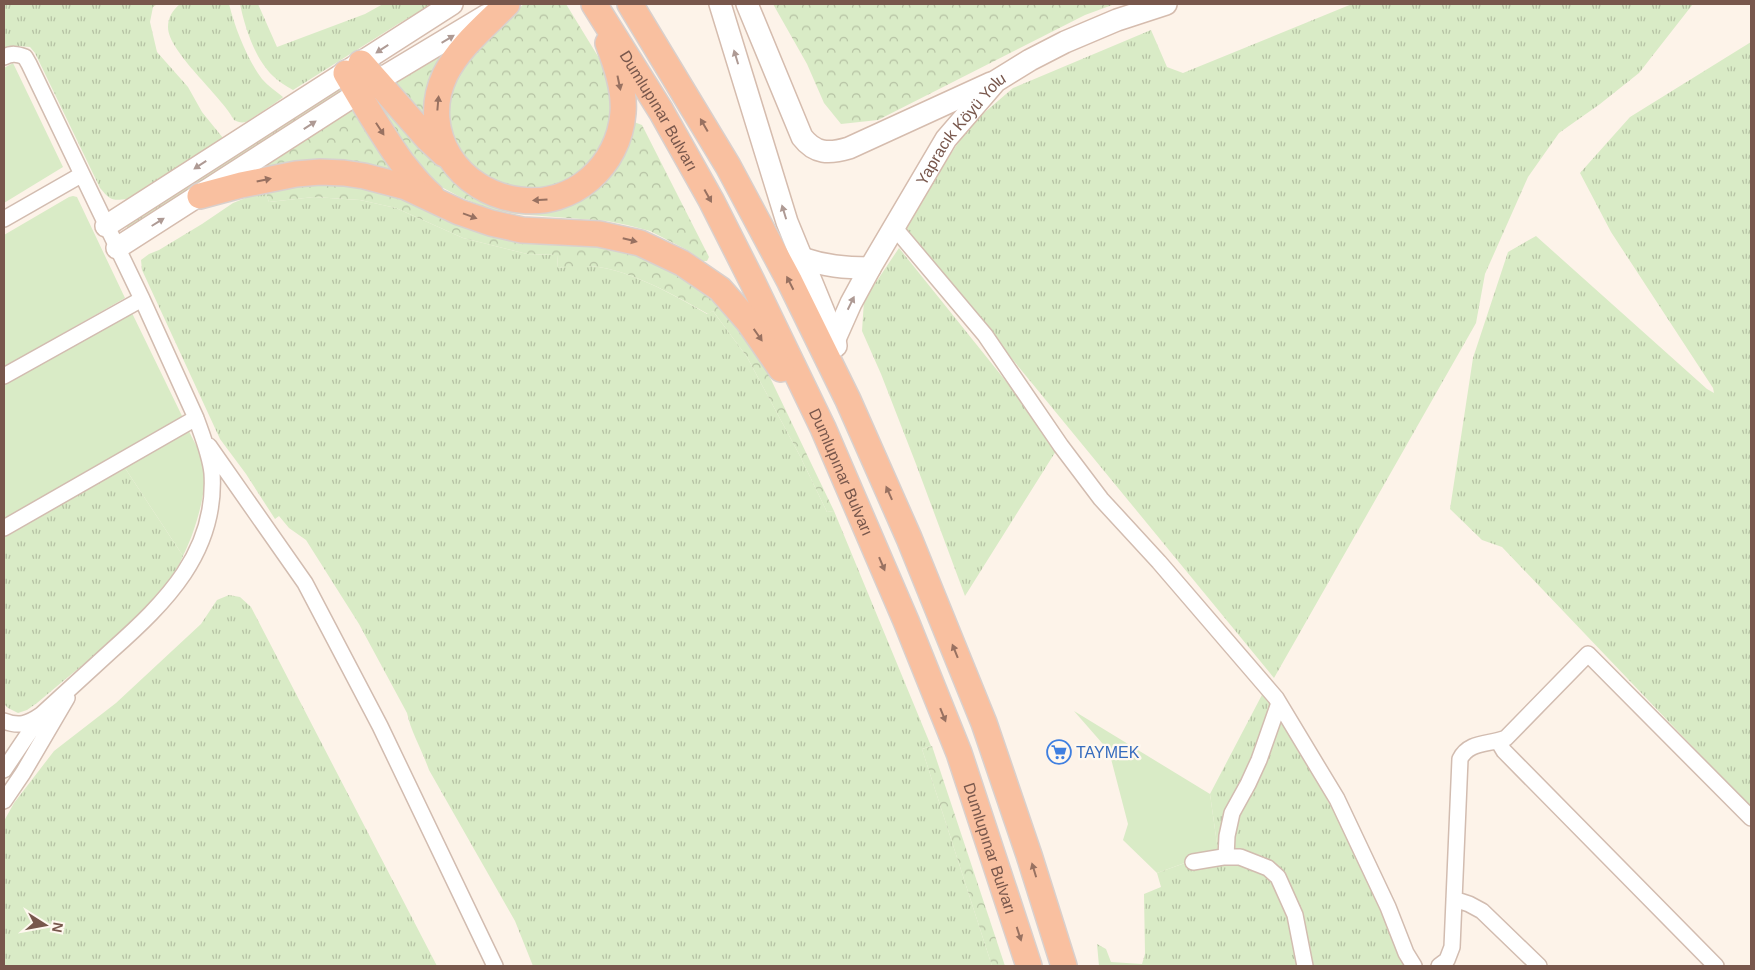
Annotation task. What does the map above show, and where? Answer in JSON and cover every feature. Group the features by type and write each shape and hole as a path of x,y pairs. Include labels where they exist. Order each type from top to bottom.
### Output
{"highway":[{"path":"451,161 442,146 438,129 438,92 453,60 467,43 506,4"},
{"path":"360,78 474,182 489,191 519,200 538,201 555,199 587,182 600,170 616,144 622,122 623,104 615,62 593,4"},
{"name":"Dumlupınar Bulvarı","path":"593,4 661,111 711,200 823,428 906,621 958,753 1030,966"},
{"name":"Dumlupınar Bulvarı","path":"630,4 728,166 790,282 848,400 909,538 984,723 1064,966"},
{"path":"360,78 380,130 414,179 439,201"},
{"path":"200,196 272,178 320,172 364,176 406,187 459,212 491,223 522,230 599,234 640,242 682,263 720,289 735,305 823,428"}],"main road":[{"path":"117,248 200,196 360,78 452,4"},
{"path":"106,226 238,140 506,4"},
{"path":"720,4 784,213 835,339 848,400"},
{"path":"747,4 802,137 814,149 837,152 849,148 996,81"},
{"name":"Yapracık Köyü Yolu","path":"835,339 851,303 870,268 946,139 996,81 1030,60 1065,42 1117,20 1166,4"},
{"path":"801,258 822,265 870,268"}],"street":[{"path":"4,57 11,53 26,57 142,299 196,418 212,470 210,515 204,535 197,553 174,589 142,624 41,715 29,723 17,724 4,721"},
{"path":"4,219 82,175"},
{"path":"894,227 985,335 1061,446 1101,499 1166,569 1278,702 1337,799 1388,906 1406,953 1414,966"},
{"path":"4,376 142,299"},
{"path":"4,528 196,418"},
{"path":"203,436 305,583 380,726 495,966"},
{"path":"1439,966 1447,960 1452,947 1460,759 1464,752 1471,747 1506,738 1588,654 1751,818"},
{"path":"4,801 75,684"},
{"path":"1226,857 1226,836 1232,813 1259,760 1278,702"},
{"path":"4,770 41,715"},
{"path":"1498,741 1504,751 1716,966"},
{"path":"1193,862 1240,857 1268,868 1278,877 1295,916 1305,966"},
{"path":"1454,899 1482,911 1539,966"}],"green space":[{"path":"4,4 157,4 153,7 150,22 157,52 188,87 202,112 223,138 127,199 115,200 109,197 100,188 35,53 30,47 18,46 4,53"},
{"path":"180,4 229,4 238,33 251,62 262,79 283,97 246,122 234,120 218,98 185,61 170,37 169,20 173,11"},
{"path":"240,4 258,4 277,47 365,14 383,4 433,4 293,90 275,78 261,61 248,33"},
{"path":"524,4 566,4 599,58 612,88 614,111 605,144 581,173 547,190 517,190 482,174 468,163 455,146 446,108 449,88 486,35"},
{"path":"773,4 1115,4 1085,15 878,120 841,124 824,103 807,64"},
{"path":"1352,4 1693,4 1639,73 1559,133 1528,177 1485,274 1476,323 1274,678 903,226 970,125 1013,88 1151,30 1167,67 1183,73"},
{"path":"468,34 445,55 433,73 428,94 427,125 391,82"},
{"path":"1751,42 1751,808 1502,547 1482,540 1450,509 1473,358 1508,252 1536,236 1707,389 1714,393 1713,388 1611,232 1580,173 1630,117"},
{"path":"13,63 63,167 4,203 4,68"},
{"path":"339,87 344,93 130,233 125,224"},
{"path":"378,94 479,196 600,185 616,170 634,122 642,125 709,257 707,261 703,261 689,251 650,231 627,225 607,221 516,214 492,210 460,197 434,183 412,157 371,97"},
{"path":"355,107 401,174 251,171"},
{"path":"337,182 583,245 642,257 680,274 704,288 746,335 764,365 834,511 827,512 800,456 747,357 713,311 708,314 680,298 632,276 600,267 575,266 558,268 557,255 527,254 463,238 396,208 360,200 314,197 269,202 265,190"},
{"path":"265,190 269,202 314,197 360,200 396,208 463,238 527,254 557,255 558,268 572,266 600,267 632,276 680,298 707,314 713,311 747,357 800,456 827,512 834,511 931,746 922,749 992,966 533,966 515,921 429,770 407,713 359,624 306,540 289,528 279,516 275,519 246,474 220,439 142,270 141,260 149,254 202,224 233,203"},
{"path":"73,196 77,197 125,298 4,367 4,235"},
{"path":"899,248 1017,395 1056,451 965,596 916,464 862,331 864,300"},
{"path":"132,313 183,418 4,519 4,383"},
{"path":"188,429 202,457 205,480 197,521 183,556 123,465"},
{"path":"123,465 183,556 177,569 164,586 122,630 37,703 27,710 18,713 4,704 4,533"},
{"path":"229,595 240,597 251,607 437,966 4,966 4,821 14,803 54,751 116,703 201,624 217,600"},
{"path":"1264,691 1288,726 1364,868 1406,966 1309,966 1281,874 1268,859 1243,850 1218,851 1210,794"},
{"path":"1074,711 1210,794 1218,851 1157,873 1123,840 1128,824 1109,751"},
{"path":"932,746 1005,966 992,966 922,749"},
{"path":"1237,862 1265,874 1283,898 1298,966 1099,966 1097,944 1106,949 1111,962 1142,964 1145,954 1144,894 1161,887 1157,873 1185,863 1190,867"}],"place":[{"name":"TAYMEK","path":"1059,752"}]}
